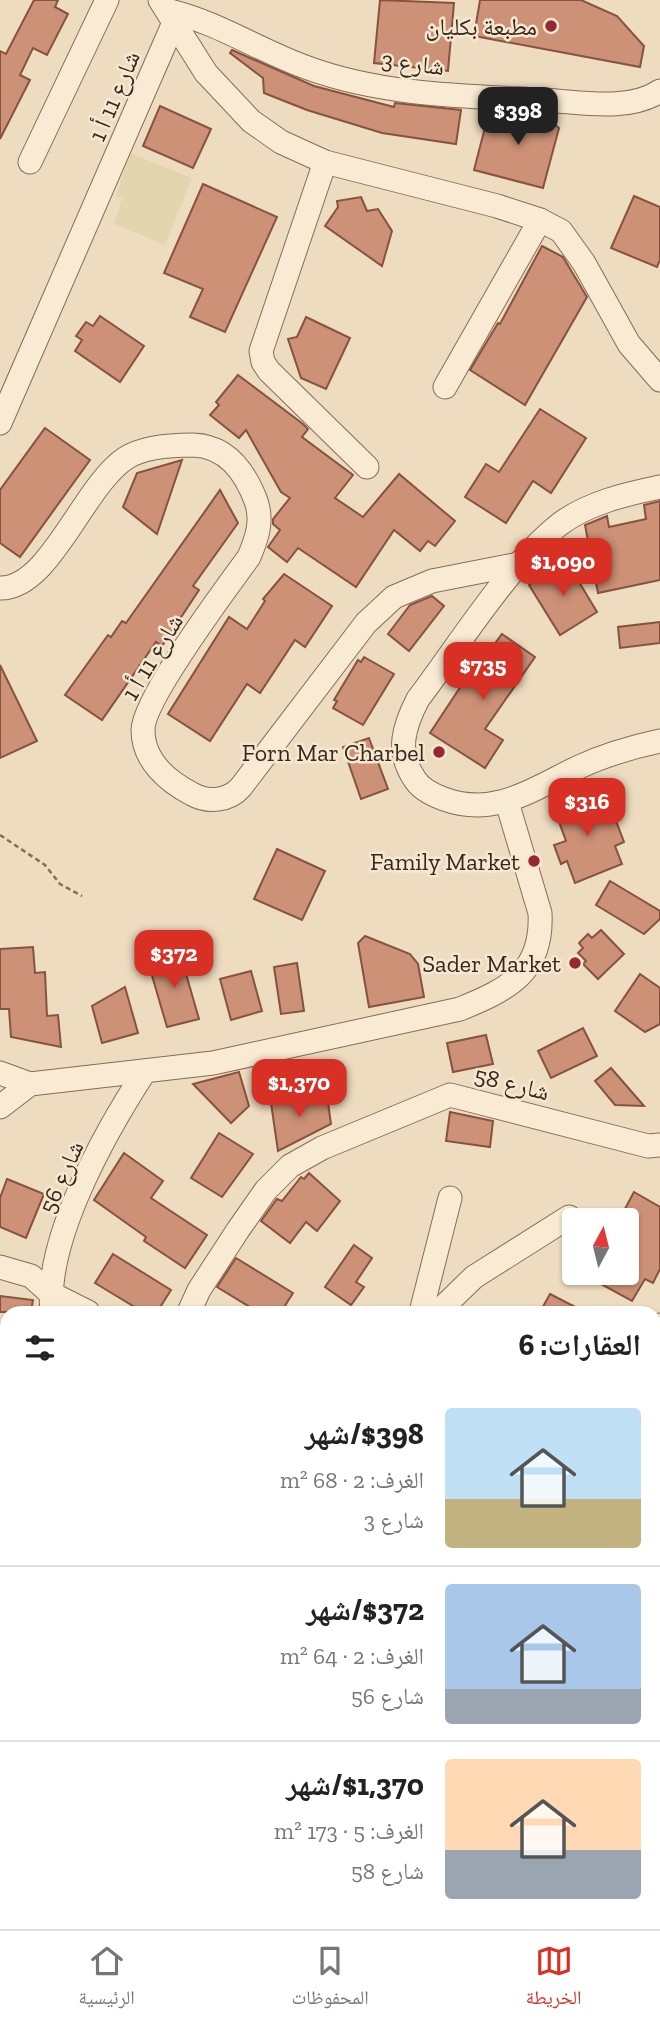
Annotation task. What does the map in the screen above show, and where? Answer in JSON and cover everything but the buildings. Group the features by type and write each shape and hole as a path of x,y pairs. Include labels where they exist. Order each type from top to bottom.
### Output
{"street":[{"path":"30,162 107,0"},
{"path":"168,10 206,73 242,112 281,142 326,162 541,220 561,232 573,243 629,344 660,380"},
{"name":"شارع 3","path":"168,10 215,25 308,68 371,85 421,93 604,103 637,101 660,91"},
{"name":"شارع 11 أ 1","path":"0,424 168,10"},
{"path":"326,162 261,351 263,362 270,371 367,467"},
{"path":"445,387 541,220"},
{"name":"شارع 11 أ 1","path":"0,588 17,585 37,573 83,505 115,467 128,457 173,445 196,445 214,448 232,460 245,476 259,511 256,541 249,557 164,683 144,719 143,730 147,754 169,780 198,797 212,799 235,794 241,788 366,623 394,597 432,581 519,564"},
{"path":"660,487 587,508 560,524 519,564 418,699 407,720 402,742 409,771 417,783 429,792 463,805 487,806 507,802 580,766 631,747 660,741"},
{"path":"0,1073 30,1084 213,1063 460,1009 506,989 532,960 541,929 540,913 507,802"},
{"name":"شارع 56","path":"51,1303 56,1258 76,1199 145,1071"},
{"path":"0,1107 30,1084"},
{"name":"شارع 58","path":"192,1306 199,1290 266,1190 290,1166 322,1148 450,1095 648,1146 660,1145"},
{"path":"423,1306 450,1198"},
{"path":"444,1306 474,1277 562,1221"},
{"path":"0,1267 31,1276 51,1303"}],"path":[{"path":"0,835 46,864 60,884 82,897"}],"shaded area":[{"path":"130,153 192,178 165,245 114,224 122,198 116,196"}],"place":[{"name":"مطبعة بكليان","path":"551,26"},
{"name":"Forn Mar Charbel","path":"439,752"},
{"name":"Family Market","path":"534,861"},
{"name":"Sader Market","path":"575,963"}]}
